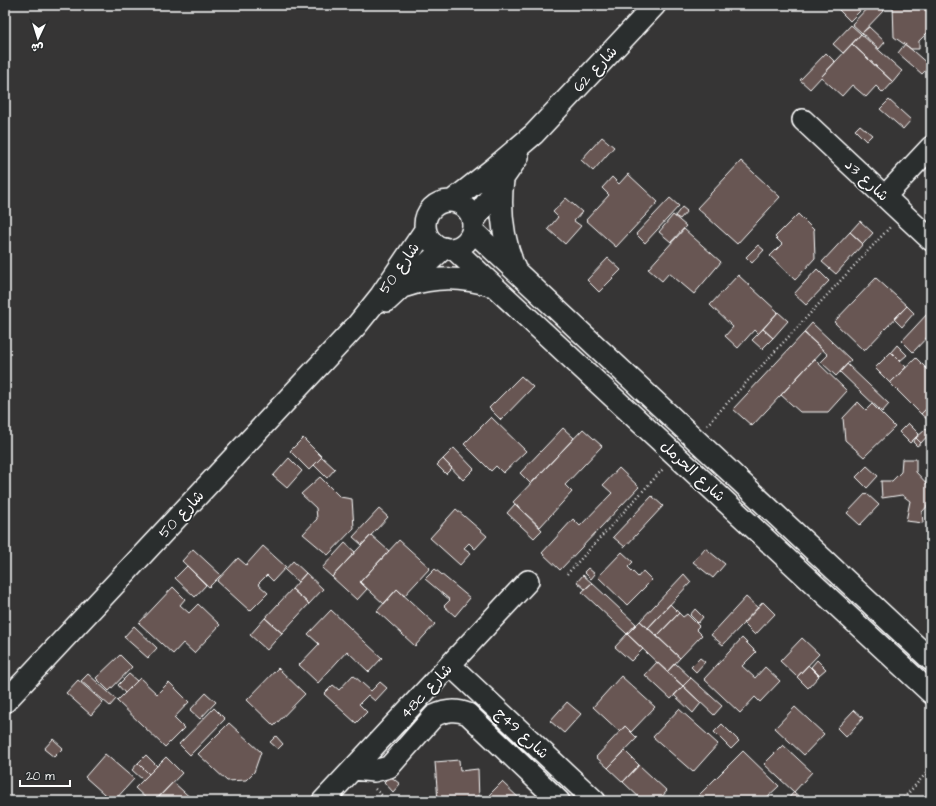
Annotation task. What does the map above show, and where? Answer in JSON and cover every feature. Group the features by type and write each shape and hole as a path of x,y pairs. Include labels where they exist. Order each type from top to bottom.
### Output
{"street":[{"name":"شارع 62","path":"452,200 494,168 534,134 655,5"},
{"name":"شارع 3د","path":"803,120 931,240"},
{"name":"شارع 62","path":"473,227 534,134"},
{"path":"885,196 931,147"},
{"path":"503,180 501,203 503,227 511,258 517,273"},
{"path":"452,200 464,206 472,216 473,227 464,244 449,248 434,244 425,230 426,217 434,206 452,200"},
{"name":"شارع الحرمل","path":"473,227 517,273 931,660"},
{"name":"شارع 50","path":"5,702 357,325 395,276 425,230"},
{"name":"شارع الحرمل","path":"449,248 495,287 931,693"},
{"name":"شارع 50","path":"357,325 449,248"},
{"path":"403,287 421,281 440,278 471,280 495,287"},
{"name":"48c شارع","path":"323,801 528,581"},
{"name":"شارع 49ج","path":"450,665 595,801"},
{"path":"353,769 374,771 390,767 434,716 442,712 457,711 468,714 559,801"}],"path":[{"path":"694,439 903,214"},
{"path":"567,574 676,455"},
{"path":"901,801 931,768"}],"building":[{"path":"834,5 850,6 866,5 850,21"},
{"path":"870,5 880,5 885,9 862,33 852,24"},
{"path":"893,5 926,5 931,11 931,29 919,41 919,49 911,49 894,37"},
{"path":"851,25 861,34 843,53 833,44"},
{"path":"869,27 885,42 879,49 862,33"},
{"path":"861,34 902,71 893,82 852,44"},
{"path":"852,44 893,82 883,93 876,86 866,97 852,85 842,96 821,77"},
{"path":"905,44 930,66 922,74 898,53"},
{"path":"826,53 835,62 810,89 800,80"},
{"path":"889,100 911,120 903,129 880,109"},
{"path":"860,125 872,135 866,141 855,130"},
{"path":"602,137 614,147 593,171 581,160"},
{"path":"741,161 780,197 737,244 697,208"},
{"path":"628,174 658,202 616,247 586,220 609,195 602,188 612,177 619,184"},
{"path":"566,198 582,212 574,221 581,226 565,244 548,229 558,217 553,212"},
{"path":"670,198 679,206 645,243 636,234"},
{"path":"682,207 687,211 680,219 675,216"},
{"path":"798,214 814,230 815,258 795,280 770,256 782,244 775,237"},
{"path":"673,215 686,226 671,242 659,232"},
{"path":"860,221 873,233 863,244 850,232"},
{"path":"684,229 721,262 694,294 669,273 662,281 648,269"},
{"path":"850,232 863,244 836,274 822,262"},
{"path":"758,245 764,250 752,263 746,257"},
{"path":"608,258 621,270 599,292 587,280"},
{"path":"817,269 829,281 806,305 794,294"},
{"path":"738,275 778,312 758,334 754,330 738,348 725,336 733,327 710,305"},
{"path":"876,278 907,306 864,351 834,322"},
{"path":"907,306 914,313 902,327 894,319"},
{"path":"778,312 788,321 773,338 763,329"},
{"path":"928,313 931,316 931,333 913,352 902,341"},
{"path":"812,323 851,360 836,376 821,362 828,355 804,332"},
{"path":"763,329 773,338 762,349 752,340"},
{"path":"804,333 823,350 752,426 733,409"},
{"path":"897,345 907,355 900,361 891,352"},
{"path":"891,352 906,367 890,383 875,368"},
{"path":"916,358 931,373 931,404 921,414 890,383"},
{"path":"814,359 847,391 828,412 800,412 781,395"},
{"path":"847,364 889,404 882,412 840,372"},
{"path":"521,376 533,387 501,420 489,408"},
{"path":"858,402 866,410 872,404 895,427 864,457 845,440 843,418"},
{"path":"931,404 931,419 929,421 921,414"},
{"path":"491,417 526,451 503,473 496,466 491,471 464,444"},
{"path":"908,423 919,434 910,443 899,432"},
{"path":"563,428 574,438 531,484 520,473"},
{"path":"583,429 602,446 565,485 572,492 540,527 513,502"},
{"path":"926,429 930,433 921,443 916,438"},
{"path":"303,438 322,457 309,470 290,451"},
{"path":"916,438 921,443 917,446 913,442"},
{"path":"454,448 474,469 463,480 443,459"},
{"path":"322,457 335,469 327,478 314,465"},
{"path":"289,458 302,471 287,488 273,476"},
{"path":"443,459 452,468 446,474 437,465"},
{"path":"902,459 916,459 916,472 929,486 931,486 931,502 922,512 923,523 906,521 910,501 902,495 882,498 881,481 892,481 901,472"},
{"path":"867,466 878,476 867,488 856,477"},
{"path":"619,468 639,487 560,570 542,553 573,519 580,526 612,493 603,485"},
{"path":"320,477 340,497 352,499 354,528 328,555 303,534 317,519 316,508 301,494"},
{"path":"866,493 879,505 860,525 847,513"},
{"path":"652,496 663,506 625,547 613,537"},
{"path":"515,504 542,530 534,538 507,513"},
{"path":"379,509 388,517 362,545 353,537"},
{"path":"456,509 487,536 475,549 469,543 464,548 471,553 460,565 430,538"},
{"path":"371,535 389,551 360,582 367,589 357,600 332,577"},
{"path":"399,540 430,568 404,596 397,589 384,604 360,582"},
{"path":"345,543 355,552 332,577 322,568"},
{"path":"263,546 286,567 273,581 267,575 258,584 268,593 250,611 217,581 238,558 246,565"},
{"path":"705,548 725,564 713,578 693,562"},
{"path":"193,549 221,575 209,587 182,561"},
{"path":"622,552 633,562 628,567 638,577 643,571 652,580 627,605 598,577"},
{"path":"293,561 306,573 298,582 285,570"},
{"path":"187,566 206,585 195,597 175,578"},
{"path":"588,568 595,574 591,579 584,572"},
{"path":"435,569 470,598 455,616 444,606 450,600 425,579"},
{"path":"306,573 323,589 309,604 292,589"},
{"path":"684,574 691,582 648,628 640,621"},
{"path":"583,575 592,583 585,589 577,582"},
{"path":"592,583 636,624 627,634 582,592"},
{"path":"173,587 185,599 180,605 189,613 198,604 220,625 194,653 183,643 173,654 139,623"},
{"path":"292,589 309,604 282,633 265,618"},
{"path":"397,589 435,624 415,646 377,611"},
{"path":"746,597 758,608 723,645 711,635"},
{"path":"763,602 775,614 755,635 743,623"},
{"path":"670,604 679,613 657,636 648,628"},
{"path":"695,609 703,617 698,623 690,615"},
{"path":"331,610 382,658 369,672 347,651 318,683 299,665 319,644 308,634"},
{"path":"679,613 683,617 687,614 699,626 696,629 702,635 680,658 657,636"},
{"path":"265,618 282,633 267,650 250,635"},
{"path":"640,621 680,658 667,672 627,634"},
{"path":"134,626 157,648 148,658 124,637"},
{"path":"627,634 643,649 631,661 615,647"},
{"path":"742,638 756,652 742,666 755,678 765,667 780,681 760,702 755,697 740,713 704,679"},
{"path":"802,638 819,654 797,677 780,661"},
{"path":"120,655 132,667 109,691 96,678"},
{"path":"700,658 705,662 696,672 691,667"},
{"path":"817,660 826,669 819,675 811,667"},
{"path":"657,662 683,686 671,699 645,675"},
{"path":"675,663 691,678 683,686 667,672"},
{"path":"808,665 819,676 808,688 797,677"},
{"path":"278,668 305,694 274,726 247,700"},
{"path":"88,674 116,699 110,706 81,681"},
{"path":"129,674 137,681 125,693 118,685"},
{"path":"353,675 371,691 380,682 387,688 375,701 368,695 359,704 367,712 356,723 324,694 333,685 339,690"},
{"path":"621,676 655,707 631,732 625,726 620,732 593,707"},
{"path":"140,678 157,694 169,682 189,702 174,718 184,728 165,747 117,701"},
{"path":"691,678 722,706 714,715 683,686"},
{"path":"78,680 103,702 91,715 66,693"},
{"path":"683,686 701,703 693,713 674,695"},
{"path":"206,693 216,702 200,719 190,710"},
{"path":"567,702 581,714 564,733 550,721"},
{"path":"795,707 824,734 804,755 775,728"},
{"path":"214,708 225,719 190,755 179,744"},
{"path":"679,709 718,744 693,772 653,737"},
{"path":"854,710 863,718 846,737 837,728"},
{"path":"229,723 261,752 254,772 246,780 227,781 198,754"},
{"path":"722,724 739,741 731,749 714,732"},
{"path":"625,726 637,738 608,768 596,757"},
{"path":"276,736 283,744 278,749 270,742"},
{"path":"53,739 63,748 54,757 44,749"},
{"path":"783,745 812,772 794,792 764,764"},
{"path":"625,751 639,765 623,782 608,768"},
{"path":"743,751 779,786 763,801 704,801 698,796"},
{"path":"105,754 134,779 114,801 112,801 85,777"},
{"path":"146,755 157,766 149,774 138,763"},
{"path":"166,757 182,773 155,801 149,801 135,788"},
{"path":"459,760 460,771 478,769 479,801 438,801 435,762"},
{"path":"138,763 149,774 143,780 132,770"},
{"path":"639,765 667,791 658,801 643,801 623,782"},
{"path":"390,776 400,784 393,792 384,782"},
{"path":"173,782 194,801 155,801"},
{"path":"502,782 522,801 497,801 490,794"},
{"path":"794,792 804,801 786,801"}]}
